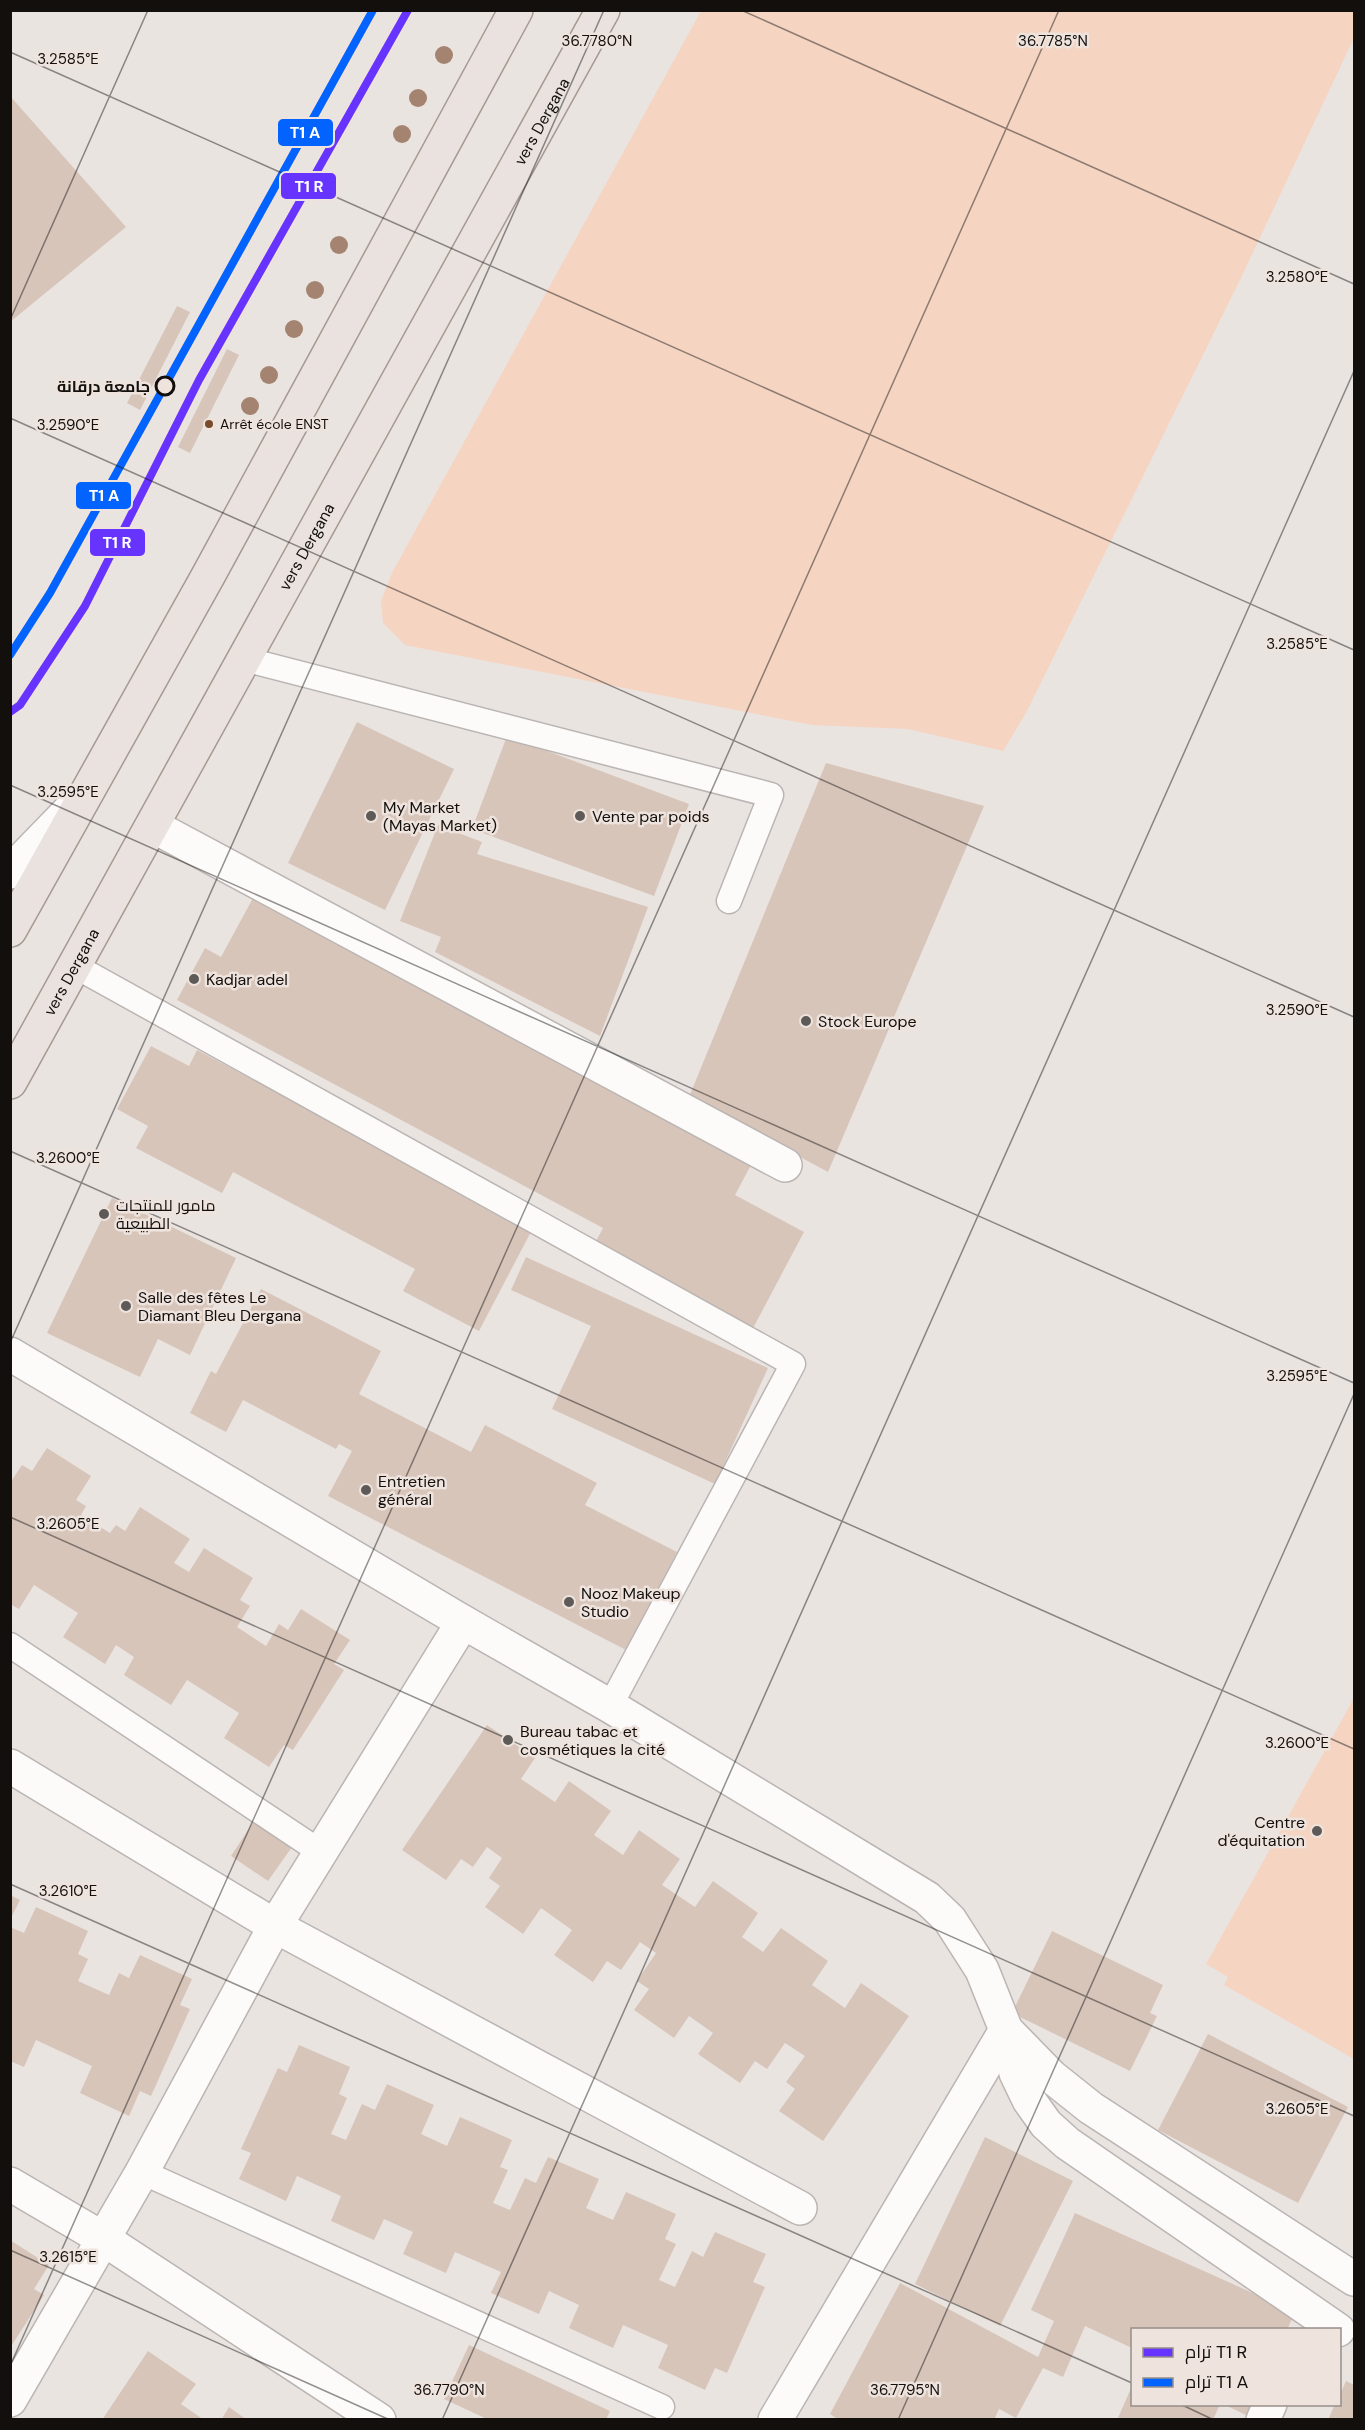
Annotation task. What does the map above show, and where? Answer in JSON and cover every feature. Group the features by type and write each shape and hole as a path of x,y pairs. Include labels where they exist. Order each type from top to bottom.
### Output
{"main road":[{"path":"10,930 208,576 516,10"},
{"name":"vers Dergana","path":"10,1082 603,10"}],"street":[{"path":"10,872 85,795"},
{"path":"153,826 785,1165"},
{"path":"14,1364 610,1706 927,1898 950,1920 967,1943 982,1970 1006,2030 1016,2073 1029,2100 1046,2124 1067,2143 1325,2326"},
{"path":"10,2400 142,2172 275,1926 319,1851 463,1622"},
{"path":"10,1766 275,1926 800,2208"},
{"path":"1006,2030 1052,2077 1091,2108 1354,2279"},
{"path":"776,2420 1006,2030"},
{"path":"10,2184 102,2238 379,2420"},
{"path":"1263,2420 1269,2406"}],"lane":[{"path":"244,658 771,795 729,901"},
{"path":"73,965 793,1364 610,1706"},
{"path":"10,1644 319,1851"},
{"path":"142,2172 662,2407"}],"shaded area":[{"path":"701,11 1354,11 1354,38 1240,280 1026,713 1003,751 908,729 812,725 405,645 383,623 381,601 392,573"},
{"name":"Centre d'équitation","path":"1354,1698 1354,2059 1224,1985 1228,1977 1206,1964"}],"building":[{"path":"10,96 126,227 10,322"},
{"path":"177,306 190,312 140,410 127,403"},
{"path":"227,349 239,355 190,453 178,447"},
{"name":"My Market (Mayas Market)","path":"357,722 454,769 385,910 288,863"},
{"name":"Vente par poids","path":"507,736 689,804 654,896 472,829"},
{"name":"Stock Europe","path":"826,763 984,806 828,1172 689,1097"},
{"path":"438,825 482,842 477,854 648,907 600,1036 435,952 441,937 400,921"},
{"path":"253,898 751,1165 735,1195 804,1232 752,1330 594,1245 603,1228 177,1000 205,948 221,957"},
{"path":"151,1046 189,1066 197,1050 533,1228 479,1331 403,1291 415,1269 233,1172 222,1193 136,1148 148,1126 117,1109"},
{"path":"112,1198 236,1258 190,1355 158,1339 140,1377 47,1333"},
{"path":"526,1257 768,1368 715,1484 552,1409 591,1326 511,1290"},
{"path":"261,1289 381,1351 359,1394 471,1452 485,1425 597,1483 585,1505 677,1552 626,1650 328,1496 352,1451 339,1444 336,1449 243,1400 226,1432 190,1413 211,1371 216,1374"},
{"path":"47,1448 91,1476 76,1500 86,1506 81,1515 110,1533 116,1525 125,1531 140,1507 190,1539 174,1563 189,1572 204,1548 253,1578 240,1600 250,1606 237,1627 266,1646 279,1624 288,1630 301,1609 350,1640 334,1664 344,1670 293,1750 284,1745 269,1767 224,1738 239,1713 187,1680 171,1705 124,1675 134,1657 116,1645 105,1664 63,1637 78,1613 34,1585 19,1609 10,1604 10,1483 22,1465 32,1471"},
{"path":"487,1725 535,1758 521,1779 555,1802 569,1781 611,1811 594,1835 623,1855 639,1830 680,1859 662,1885 695,1907 713,1881 758,1913 742,1937 763,1952 781,1928 828,1961 812,1985 845,2008 861,1983 909,2016 823,2141 779,2111 795,2089 786,2082 805,2056 785,2043 767,2069 755,2061 740,2083 698,2054 713,2033 689,2016 674,2038 634,2010 649,1989 637,1981 656,1953 640,1942 621,1970 607,1961 593,1982 554,1955 572,1930 541,1908 523,1934 485,1907 500,1886 489,1878 502,1858 487,1847 473,1867 461,1859 446,1880 402,1850"},
{"path":"254,1821 292,1847 268,1881 231,1856"},
{"path":"10,1895 20,1900 10,1920"},
{"path":"36,1907 88,1931 78,1954 88,1959 78,1981 109,1995 119,1973 129,1978 140,1955 192,1979 180,2005 190,2009 151,2096 140,2091 129,2116 80,2093 92,2066 36,2040 24,2067 10,2061 10,1927 24,1933"},
{"path":"1052,1931 1163,1985 1150,2013 1157,2016 1130,2071 1012,2013"},
{"path":"1208,2034 1348,2107 1298,2203 1158,2130"},
{"path":"299,2045 350,2067 339,2094 347,2098 331,2134 346,2140 362,2104 375,2110 387,2084 434,2105 421,2134 447,2146 460,2117 512,2140 500,2167 508,2170 493,2203 510,2210 525,2178 536,2183 548,2157 599,2179 586,2208 613,2220 626,2192 676,2214 665,2239 676,2244 659,2280 675,2287 692,2251 703,2257 715,2232 766,2254 753,2282 765,2287 727,2373 715,2368 705,2390 658,2368 668,2345 623,2325 613,2348 569,2328 579,2305 549,2291 539,2314 491,2293 501,2272 455,2252 446,2273 403,2254 413,2232 384,2219 374,2240 331,2221 341,2196 297,2176 286,2201 239,2179 251,2153 241,2149 278,2068 287,2072"},
{"path":"985,2137 1073,2181 1000,2326 915,2284"},
{"path":"1075,2213 1295,2312 1288,2328 1131,2328 1131,2348 1085,2326 1063,2377 1043,2368 1016,2418 999,2409 994,2420 839,2420 830,2414 900,2283 1038,2357 1054,2321 1031,2310"},
{"path":"10,2240 49,2265 34,2289 44,2295 10,2348"},
{"path":"469,2345 610,2411 606,2420 489,2420 444,2399"},
{"path":"148,2351 196,2384 181,2404 204,2420 102,2420"},
{"path":"1346,2381 1354,2385 1354,2420 1328,2420 1334,2406 1341,2406 1341,2393"},
{"path":"1131,2388 1131,2406 1219,2406 1213,2420 1121,2420 1118,2418"},
{"path":"1227,2406 1253,2406 1248,2416"},
{"path":"229,2407 247,2420 221,2420"}],"transit line":[{"path":"10,655 50,593 373,10"},
{"path":"10,712 20,705 85,606 199,380 408,10"}],"place":[{"name":"جامعة درقانة","path":"165,386"},
{"name":"Arrêt école ENST","path":"209,424"},
{"name":"My Market (Mayas Market)","path":"371,816"},
{"name":"Vente par poids","path":"580,816"},
{"name":"Kadjar adel","path":"194,979"},
{"name":"Stock Europe","path":"806,1021"},
{"name":"مامور للمنتجات الطبيعية","path":"104,1214"},
{"name":"Salle des fêtes Le Diamant Bleu Dergana","path":"126,1306"},
{"name":"Entretien général","path":"366,1490"},
{"name":"Nooz Makeup Studio","path":"569,1602"},
{"name":"Bureau tabac et cosmétiques la cité","path":"508,1740"},
{"name":"Centre d'équitation","path":"1317,1831"}]}
